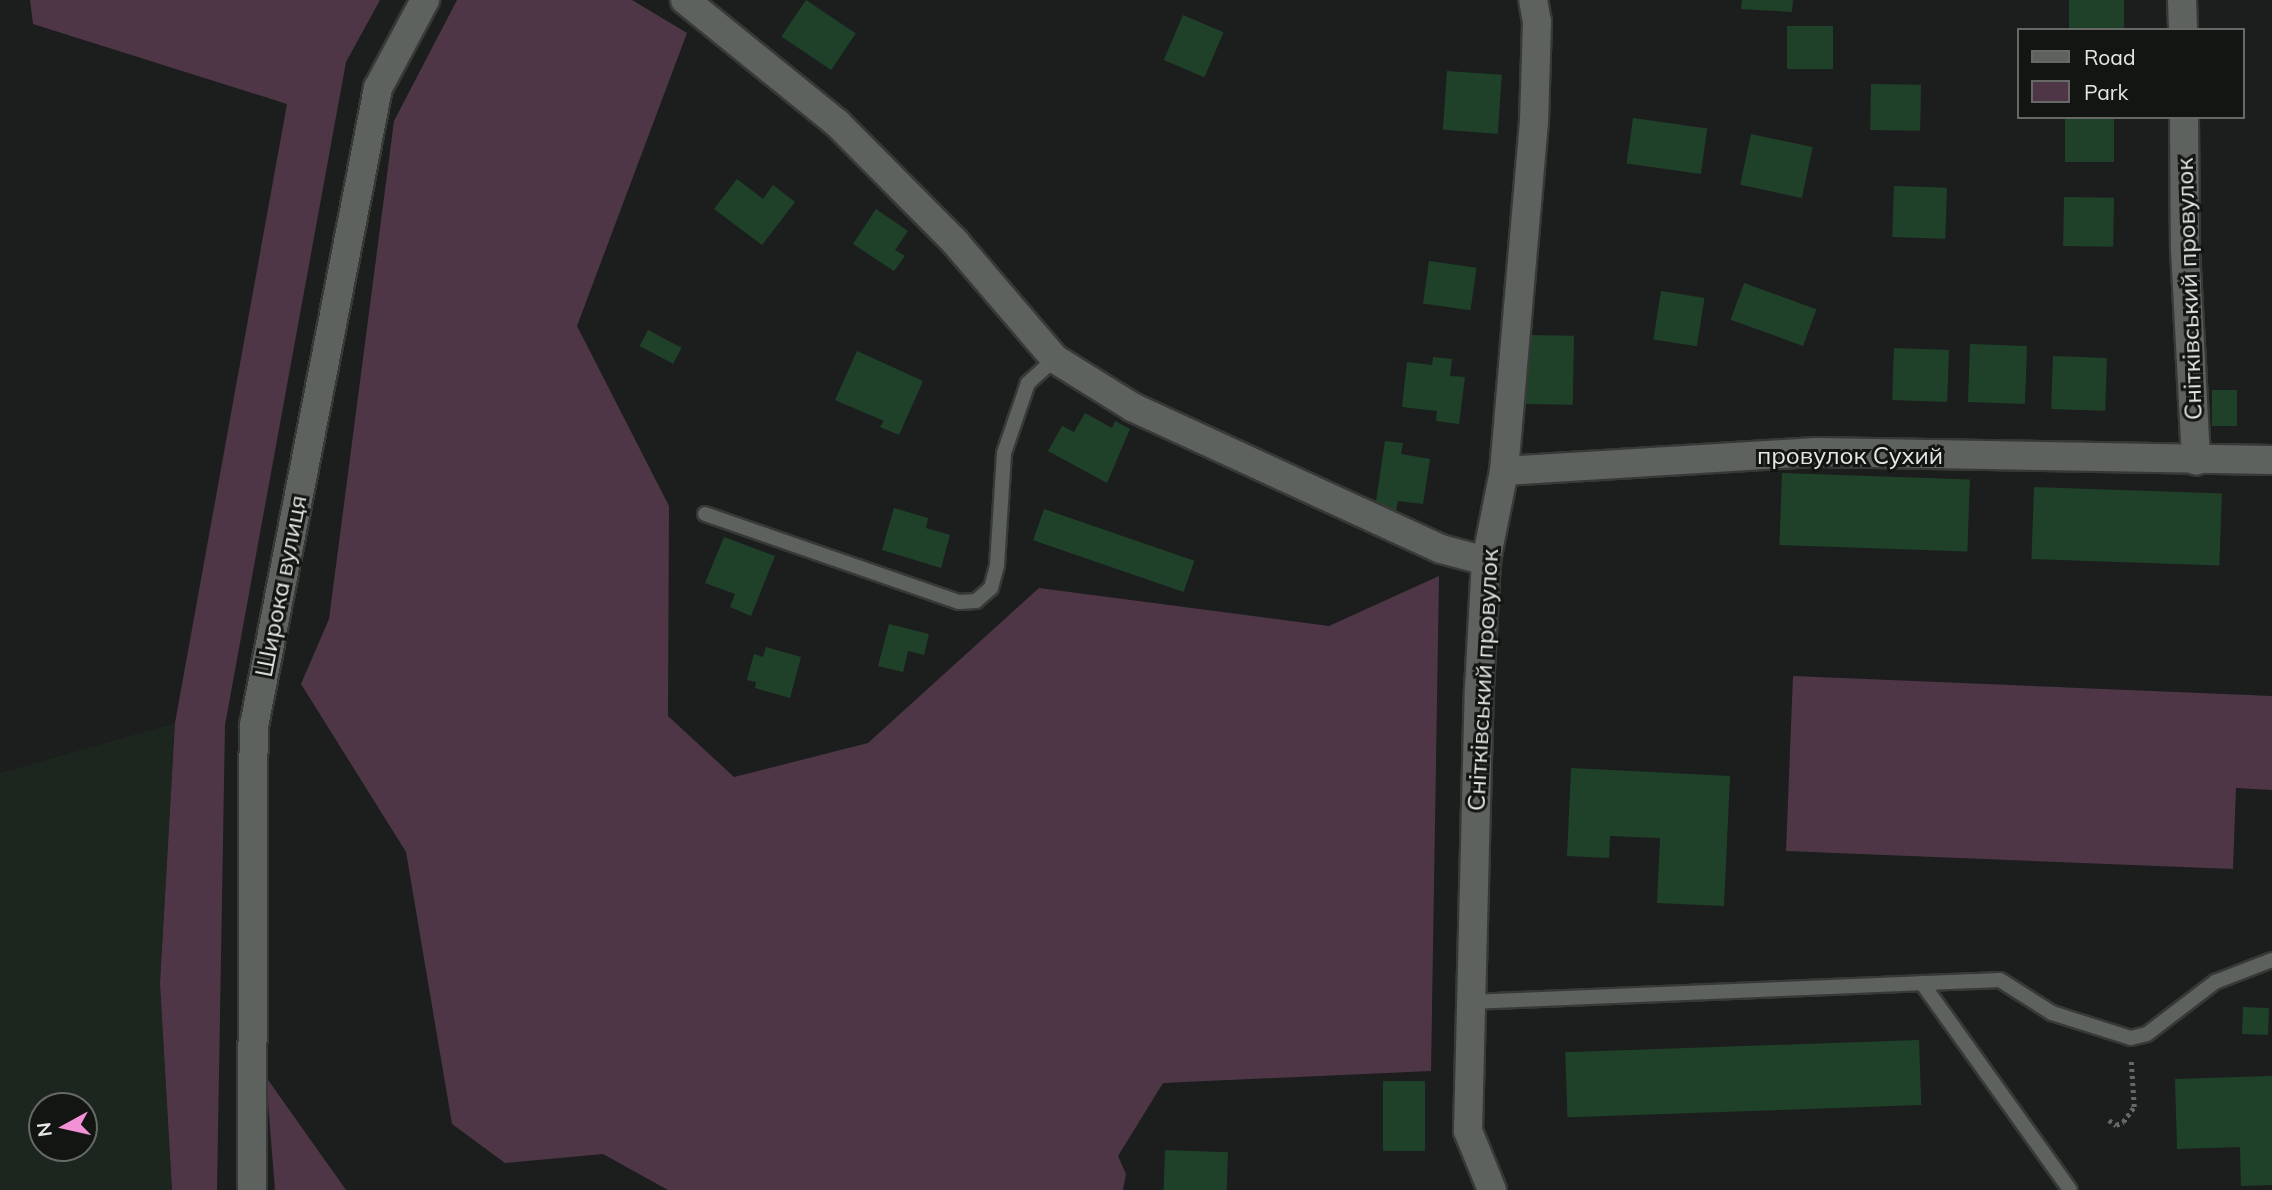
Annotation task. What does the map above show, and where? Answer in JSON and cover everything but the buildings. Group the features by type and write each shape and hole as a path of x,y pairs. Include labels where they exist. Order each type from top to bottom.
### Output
{"street":[{"name":"Широка вулиця","path":"252,1190 254,726 378,88 425,0"},
{"path":"685,0 837,123 955,242 1055,359 1132,407 1441,549 1486,561"},
{"name":"Снітківський провулок","path":"1492,1190 1468,1132 1470,1002 1486,561 1504,471 1534,122 1537,22 1533,0"},
{"path":"2182,0 2183,28"},
{"name":"Снітківський провулок","path":"2183,119 2185,249 2196,461"},
{"name":"провулок Сухий","path":"1504,471 1816,452 2196,461 2272,460"}],"lane":[{"path":"705,513 959,602 976,601 991,588 997,565 1004,453 1028,383 1055,359"},
{"path":"1470,1002 2000,980 2052,1013 2131,1038 2147,1034 2215,982 2272,960"},
{"path":"1922,983 2070,1190"}],"path":[{"path":"2109,1120 2116,1125 2123,1122 2134,1107 2131,1038"}],"shaded area":[{"path":"175,723 160,983 172,1190 0,1190 0,773"}],"green space":[{"path":"30,0 380,0 346,62 225,725 217,1190 172,1190 160,983 175,723 287,104 33,24"},
{"path":"457,0 632,0 687,33 577,326 669,506 668,716 734,777 868,743 1039,588 1329,626 1439,576 1431,1071 1163,1083 1118,1156 1126,1174 1123,1190 668,1190 603,1154 505,1163 452,1124 406,852 301,684 329,619 394,121"},
{"path":"1793,676 2272,696 2272,790 2236,788 2233,869 1786,851"},
{"path":"266,1077 346,1190 275,1190"}]}
